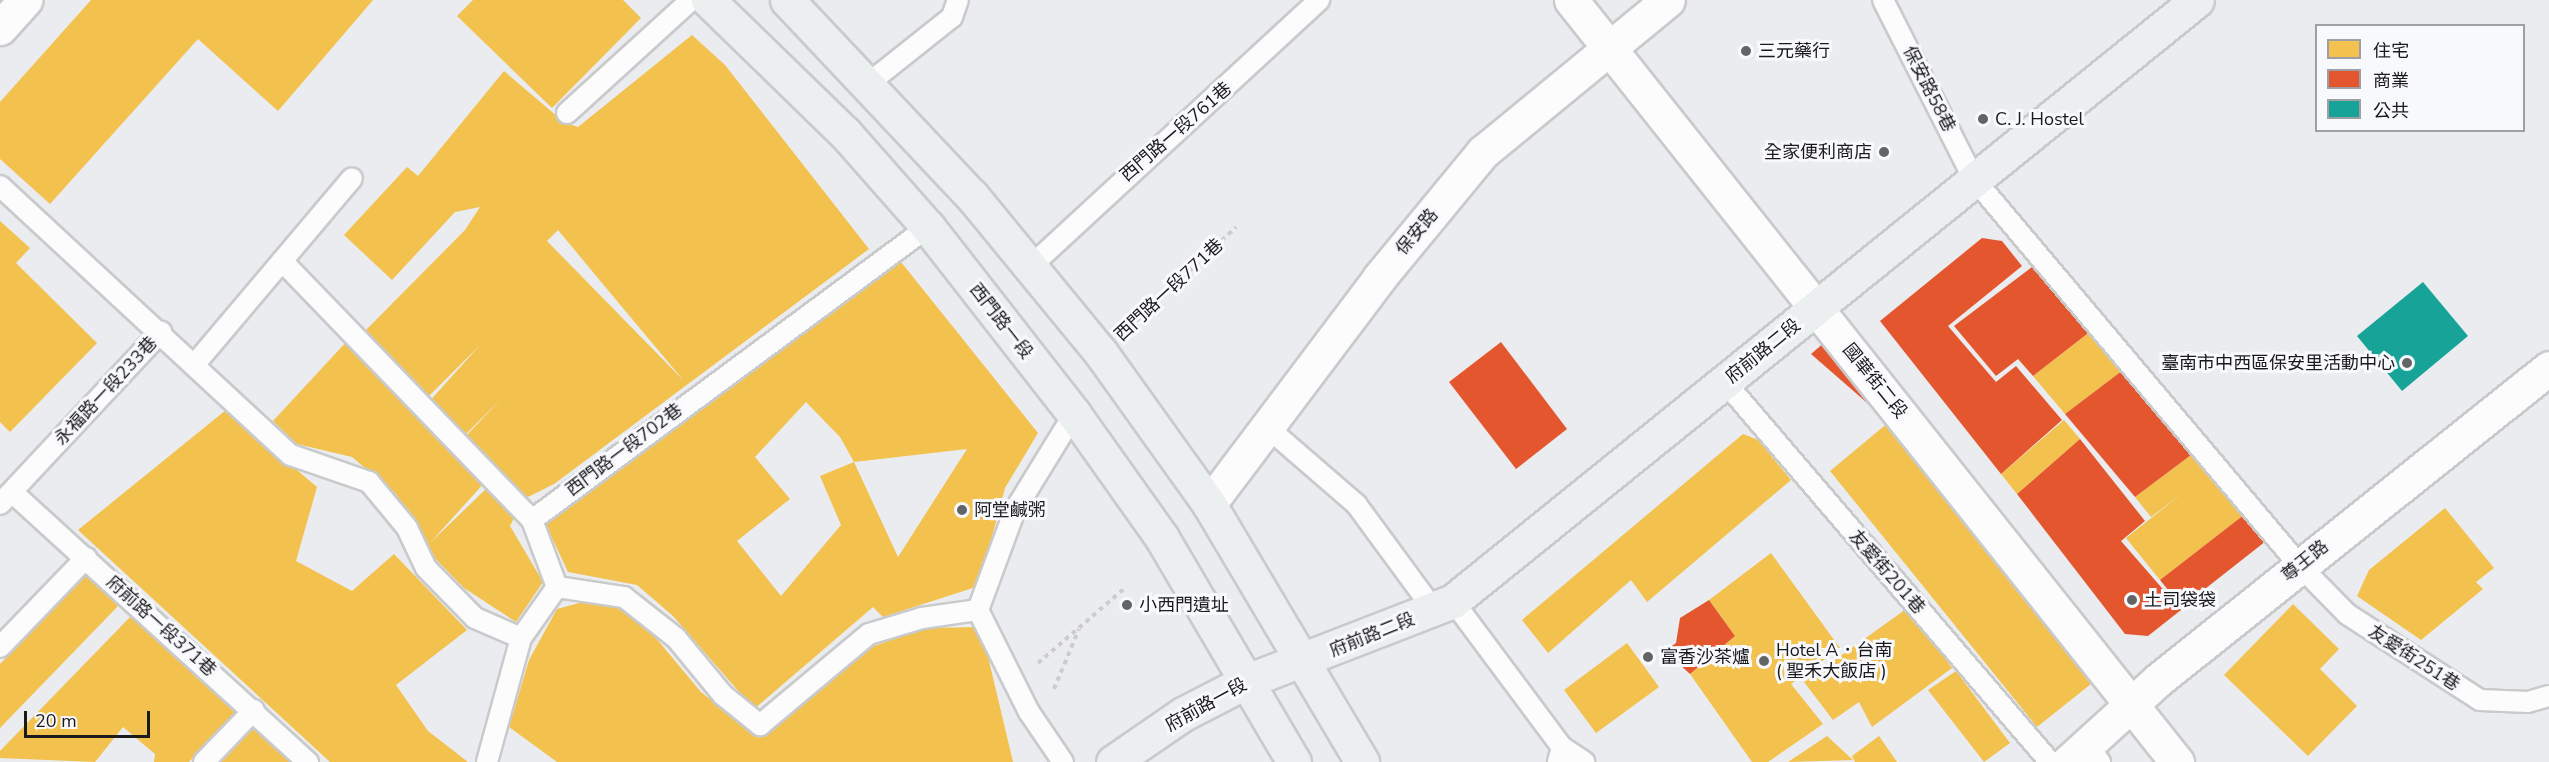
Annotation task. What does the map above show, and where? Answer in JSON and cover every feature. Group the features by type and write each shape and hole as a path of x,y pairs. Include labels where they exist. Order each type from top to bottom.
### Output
{"street":[{"path":"0,28 25,0"},
{"name":"西門路一段","path":"708,0 845,133 928,227 1074,414 1162,538 1294,762"},
{"path":"787,0 869,83 1032,265 1101,354 1209,504 1305,661 1362,762"},
{"name":"國華街二段","path":"1571,0 2177,762"},
{"name":"保安路","path":"1209,504 1379,278 1483,152 1668,0"},
{"name":"府前路二段","path":"1305,661 1444,606 2197,0"},
{"name":"尊王路","path":"2085,757 2131,702 2549,368"},
{"name":"府前路一段","path":"1113,762 1183,714 1247,681 1305,661"}],"lane":[{"path":"567,113 691,0"},
{"path":"869,83 955,8 968,0"},
{"name":"西門路一段761巷","path":"1032,265 1319,0"},
{"name":"保安路58巷","path":"1883,0 1974,179 2300,566"},
{"path":"195,364 352,178"},
{"name":"永福路一段233巷","path":"0,186 161,332 6,498"},
{"name":"西門路一段702巷","path":"532,520 928,227"},
{"path":"282,261 532,520 557,587"},
{"path":"161,332 291,455 369,482 407,528 426,568 474,618 521,639"},
{"name":"友愛街201巷","path":"1724,381 2050,762"},
{"path":"1063,762 1029,712 978,610 1015,510 1074,414"},
{"path":"1267,427 1356,504 1444,606 1560,755 1584,762"},
{"name":"府前路一段371巷","path":"6,498 86,558 308,762"},
{"path":"0,647 86,558"},
{"name":"友愛街251巷","path":"2300,566 2347,614 2480,700 2528,702 2549,696"},
{"path":"557,587 624,597 676,638 723,695 760,725 869,634 922,618 978,610"},
{"path":"488,762 521,639 557,587"},
{"path":"204,762 254,710"}],"path":[{"name":"西門路一段771巷","path":"1101,354 1236,227"},
{"path":"1038,663 1126,587"},
{"path":"1049,700 1081,627"}],"building: 住宅":[{"path":"91,0 373,0 278,111 198,39 50,204 0,159 0,102"},
{"path":"473,0 623,0 641,18 552,108 457,16"},
{"path":"692,35 725,65 869,249 554,484 526,498 464,438 502,398 464,436 428,403 480,345 429,396 364,332 465,230 480,207 455,212 392,280 344,235 407,167 418,176 504,71 565,123 578,127","holes":["558,230 684,381 547,241"]},
{"path":"0,221 30,248 16,263 97,343 10,432 0,422"},
{"path":"901,262 1038,433 1005,488 979,586 883,617 873,607 754,709 673,616 637,585 568,572 545,523","holes":["806,402 840,437 854,462 820,476 841,525 781,596 737,541 790,499 755,457","967,449 898,557 854,462"]},
{"path":"2096,327 2127,367 2065,414 2033,376"},
{"path":"347,341 485,482 430,543 488,487 515,516 510,526 543,582 516,622 464,588 425,548 396,494 352,457 297,444 273,421"},
{"path":"226,410 317,487 296,561 352,591 394,554 467,630 396,685 428,731 468,762 330,762 78,530"},
{"path":"2064,420 2080,439 2017,494 2001,474"},
{"path":"1889,422 2091,659 2091,684 2037,727 1830,471"},
{"path":"1743,434 1758,440 1791,480 1647,602 1631,580 1548,653 1522,620"},
{"path":"2195,452 2245,514 2160,580 2126,538 2184,492 2151,517 2135,497"},
{"path":"2445,508 2494,568 2476,582 2483,589 2421,640 2357,596 2369,570"},
{"name":"Hotel A．台南 ( 聖禾大飯店 )","path":"1771,553 1840,648 1791,684 1823,724 1768,762 1752,762 1690,674 1735,636 1709,600"},
{"path":"88,573 121,603 0,728 0,664"},
{"path":"583,602 617,606 655,637 701,692 759,738 874,646 925,628 981,627 1013,762 557,762 509,727 529,660 557,609"},
{"path":"2293,604 2339,649 2320,669 2357,706 2308,756 2224,675"},
{"path":"1909,607 1952,668 1872,727 1859,702 1833,720 1804,682"},
{"path":"133,614 238,709 189,762 154,762 155,754 123,727 95,762 0,758 0,751"},
{"path":"1627,643 1659,687 1596,733 1564,690"},
{"path":"1956,671 2010,743 1984,762 1928,690"},
{"path":"255,726 294,762 221,762"},
{"path":"1827,736 1853,760 1788,762"},
{"path":"1879,736 1897,762 1855,762 1852,756"}],"building: 商業":[{"path":"1982,238 2002,241 2022,266 1948,326 1996,382 2016,366 2062,420 2001,474 1880,321"},
{"path":"2036,264 2096,327 2033,376 2018,359 1996,376 1954,326"},
{"path":"1833,335 1889,422 1811,354"},
{"path":"1501,342 1567,429 1516,469 1449,382"},
{"path":"2127,367 2195,452 2135,497 2065,414"},
{"path":"2080,439 2145,521 2121,541 2181,610 2148,636 2125,634 2017,494"},
{"path":"2245,514 2266,541 2182,607 2160,580"},
{"path":"1709,600 1735,636 1690,674 1665,651 1676,643 1680,618"}],"building: 公共":[{"name":"臺南市中西區保安里活動中心","path":"2423,282 2468,336 2402,391 2357,336"}],"place":[{"name":"三元藥行","path":"1746,51"},
{"name":"C. J. Hostel","path":"1983,119"},
{"name":"全家便利商店","path":"1884,152"},
{"name":"臺南市中西區保安里活動中心","path":"2407,363"},
{"name":"阿堂鹹粥","path":"962,510"},
{"name":"土司袋袋","path":"2132,600"},
{"name":"小西門遺址","path":"1127,605"},
{"name":"富香沙茶爐","path":"1648,657"},
{"name":"Hotel A．台南 ( 聖禾大飯店 )","path":"1764,661"}]}
